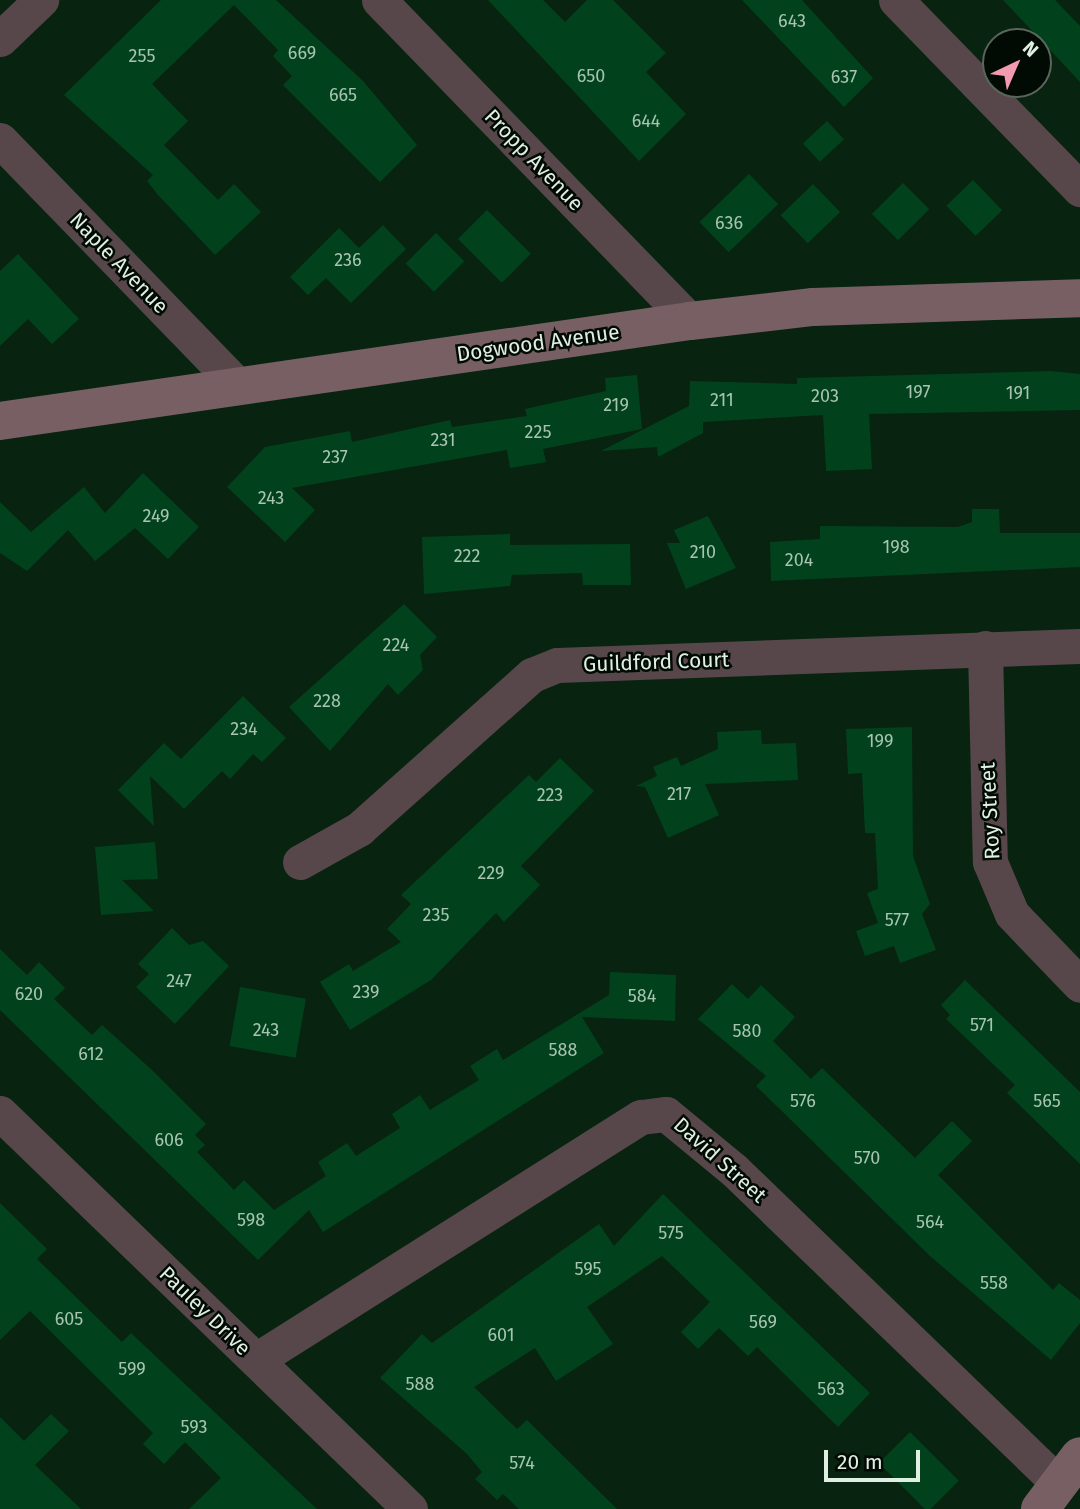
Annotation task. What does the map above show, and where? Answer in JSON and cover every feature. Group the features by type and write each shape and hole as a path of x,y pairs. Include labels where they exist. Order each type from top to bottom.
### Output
{"street":[{"path":"0,39 41,0"},
{"name":"Propp Avenue","path":"379,0 690,321"},
{"path":"896,0 1080,189"},
{"name":"Naple Avenue","path":"0,140 238,386"},
{"name":"Dogwood Avenue","path":"0,421 690,321 813,307 1080,298"},
{"name":"Guildford Court","path":"300,862 359,828 532,675 557,664 1080,646"},
{"name":"Roy Street","path":"985,648 990,862 1012,914 1080,985"},
{"name":"Pauley Drive","path":"0,1113 410,1509"},
{"name":"David Street","path":"256,1360 641,1117 666,1114 734,1170 1060,1483"}],"building":[{"path":"161,0 276,0 363,81 417,145 380,182 283,85 292,76 273,56 278,50 234,5 152,84 188,121 164,145 218,200 234,184 261,212 215,255 147,181 153,175 64,95"},
{"path":"488,0 543,0 565,22 587,0 613,0 666,53 646,72 686,114 639,161"},
{"path":"742,0 802,0 873,78 844,107"},
{"path":"1003,0 1055,0 1080,26 1080,82 1052,52 1052,28 1029,28"},
{"path":"827,121 844,139 820,162 803,144"},
{"path":"749,174 778,204 729,252 699,222"},
{"path":"973,180 1002,210 976,236 946,206"},
{"path":"903,183 929,209 898,240 872,214"},
{"path":"813,184 840,212 808,243 781,215"},
{"path":"487,210 531,254 502,283 458,239"},
{"path":"383,225 406,249 351,303 326,278 308,295 290,277 339,228 359,248"},
{"path":"436,233 464,261 434,292 406,263"},
{"path":"18,254 79,319 52,344 28,319 0,346 0,271"},
{"path":"1051,371 1080,374 1080,410 869,414 872,469 826,471 823,415 703,422 703,433 658,457 657,447 601,451 689,406 690,381 797,384 797,378"},
{"path":"637,375 642,429 543,449 546,462 510,468 507,450 292,488 315,510 285,542 227,487 265,447 350,431 352,442 450,420 452,427 527,416 525,409 606,391 605,378"},
{"path":"143,473 199,527 168,559 135,528 95,561 68,530 27,571 0,553 0,502 31,532 84,487 105,513"},
{"path":"972,509 999,509 1000,533 1080,533 1080,567 771,581 770,542 820,539 820,526 958,527 972,522"},
{"path":"708,516 736,568 686,589 667,543 680,543 674,530"},
{"path":"510,534 510,545 630,544 631,585 583,585 582,573 512,575 510,586 424,594 422,537"},
{"path":"404,604 437,637 420,655 423,670 398,695 388,684 330,751 289,707"},
{"path":"243,696 286,738 262,762 253,754 230,779 222,771 184,809 150,776 154,826 118,790 164,743 181,759"},
{"path":"912,727 913,856 930,904 922,914 936,950 900,963 894,946 865,956 856,931 878,923 867,893 878,889 875,833 865,833 862,773 848,774 846,729"},
{"path":"761,730 762,744 796,743 798,780 705,784 719,815 668,838 645,787 636,786 657,776 653,767 677,757 681,766 718,749 717,732"},
{"path":"560,758 594,791 521,866 540,885 504,922 496,913 431,980 350,1030 320,982 349,964 353,971 401,942 387,929 411,904 401,895 529,775 536,782"},
{"path":"155,842 158,879 122,880 154,911 101,915 95,847"},
{"path":"172,928 189,945 203,941 229,966 175,1024 136,987 149,974 138,964"},
{"path":"0,949 27,975 39,962 65,988 54,999 92,1035 102,1025 206,1124 195,1135 205,1145 197,1152 234,1190 244,1180 274,1210 326,1176 318,1162 347,1143 356,1156 400,1128 392,1114 420,1095 430,1110 479,1080 470,1066 497,1049 503,1060 609,995 610,972 676,975 675,1021 582,1017 604,1053 323,1232 309,1210 258,1260 0,1010"},
{"path":"965,980 1080,1092 1080,1164 1007,1093 1015,1085 946,1019 950,1015 941,1005"},
{"path":"732,984 748,999 761,985 795,1017 773,1041 811,1079 822,1068 915,1158 952,1121 972,1141 938,1175 1053,1290 1059,1283 1080,1300 1080,1323 1051,1360 930,1256 756,1086 766,1076 698,1019"},
{"path":"240,987 306,999 296,1058 230,1046"},
{"path":"663,1194 870,1393 838,1427 757,1347 748,1356 719,1328 698,1349 681,1332 710,1302 662,1256 587,1307 613,1344 556,1381 535,1348 474,1387 517,1429 527,1420 617,1509 519,1509 503,1494 497,1500 475,1479 482,1472 467,1454 380,1378 422,1334 432,1343 599,1224 614,1246"},
{"path":"0,1203 47,1249 37,1259 122,1342 131,1333 317,1509 189,1509 221,1478 185,1442 164,1464 143,1444 153,1433 30,1311 0,1340"},
{"path":"51,1414 69,1431 35,1465 81,1509 0,1509 0,1417 24,1441"},
{"path":"910,1432 959,1481 931,1509 925,1509 879,1463"}]}
